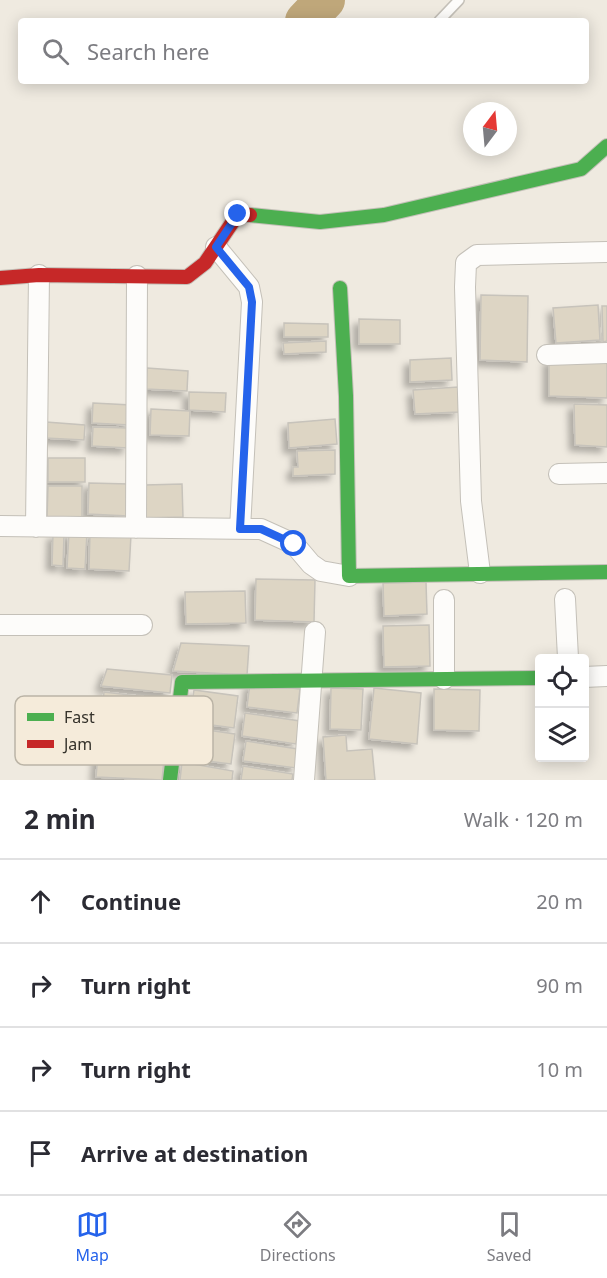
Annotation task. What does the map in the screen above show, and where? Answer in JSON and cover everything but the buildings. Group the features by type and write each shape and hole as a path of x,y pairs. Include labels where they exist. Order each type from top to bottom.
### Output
{"street":[{"path":"0,278 39,275 187,277 205,263 238,214 320,222 384,215 581,169 607,146"},
{"path":"216,247 249,287 252,302 240,529"},
{"path":"480,573 471,501 466,263 477,255 607,252"},
{"path":"36,527 39,275"},
{"path":"136,528 137,276"},
{"path":"340,288 346,396 349,576"},
{"path":"547,355 607,353"},
{"path":"560,474 607,473"},
{"path":"0,526 261,529 294,544 311,564 321,571 349,576 607,572"},
{"path":"565,599 568,654"},
{"path":"444,600 444,679"},
{"path":"0,625 142,625"},
{"path":"304,780 315,632"},
{"path":"589,677 607,676"},
{"path":"180,696 182,682 535,678"},
{"path":"170,780 172,765"}],"lane":[{"path":"442,18 459,0"}],"waterway":[{"path":"308,18 325,0"}],"traffic: fast":[{"path":"250,215 320,222 384,215 581,169 607,146"},
{"path":"340,288 346,396 349,576 607,572"},
{"path":"180,696 182,682 535,678"},
{"path":"170,780 172,765"}],"traffic: jam":[{"path":"0,278 39,275 187,277 205,263 238,214 250,215"}],"route":[{"path":"238,214 216,247 249,287 252,302 240,529 261,529 294,544"}]}
